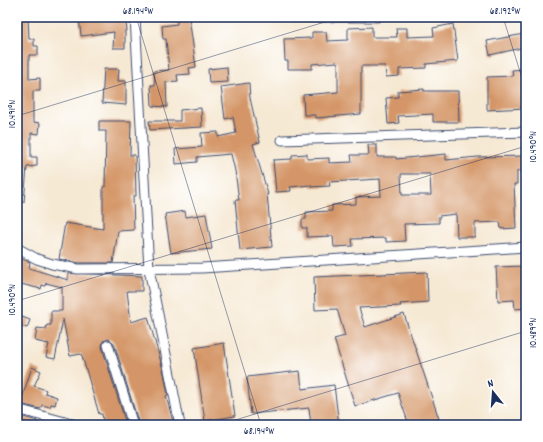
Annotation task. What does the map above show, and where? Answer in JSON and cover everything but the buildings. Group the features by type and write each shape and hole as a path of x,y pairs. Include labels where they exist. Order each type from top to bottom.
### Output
{"street":[{"path":"135,17 149,268 180,425"},
{"path":"295,17 377,17"},
{"path":"282,140 526,132"},
{"path":"17,248 37,259 52,264 78,269 202,268 526,247"},
{"path":"108,345 133,425"},
{"path":"17,409 76,425"}]}
